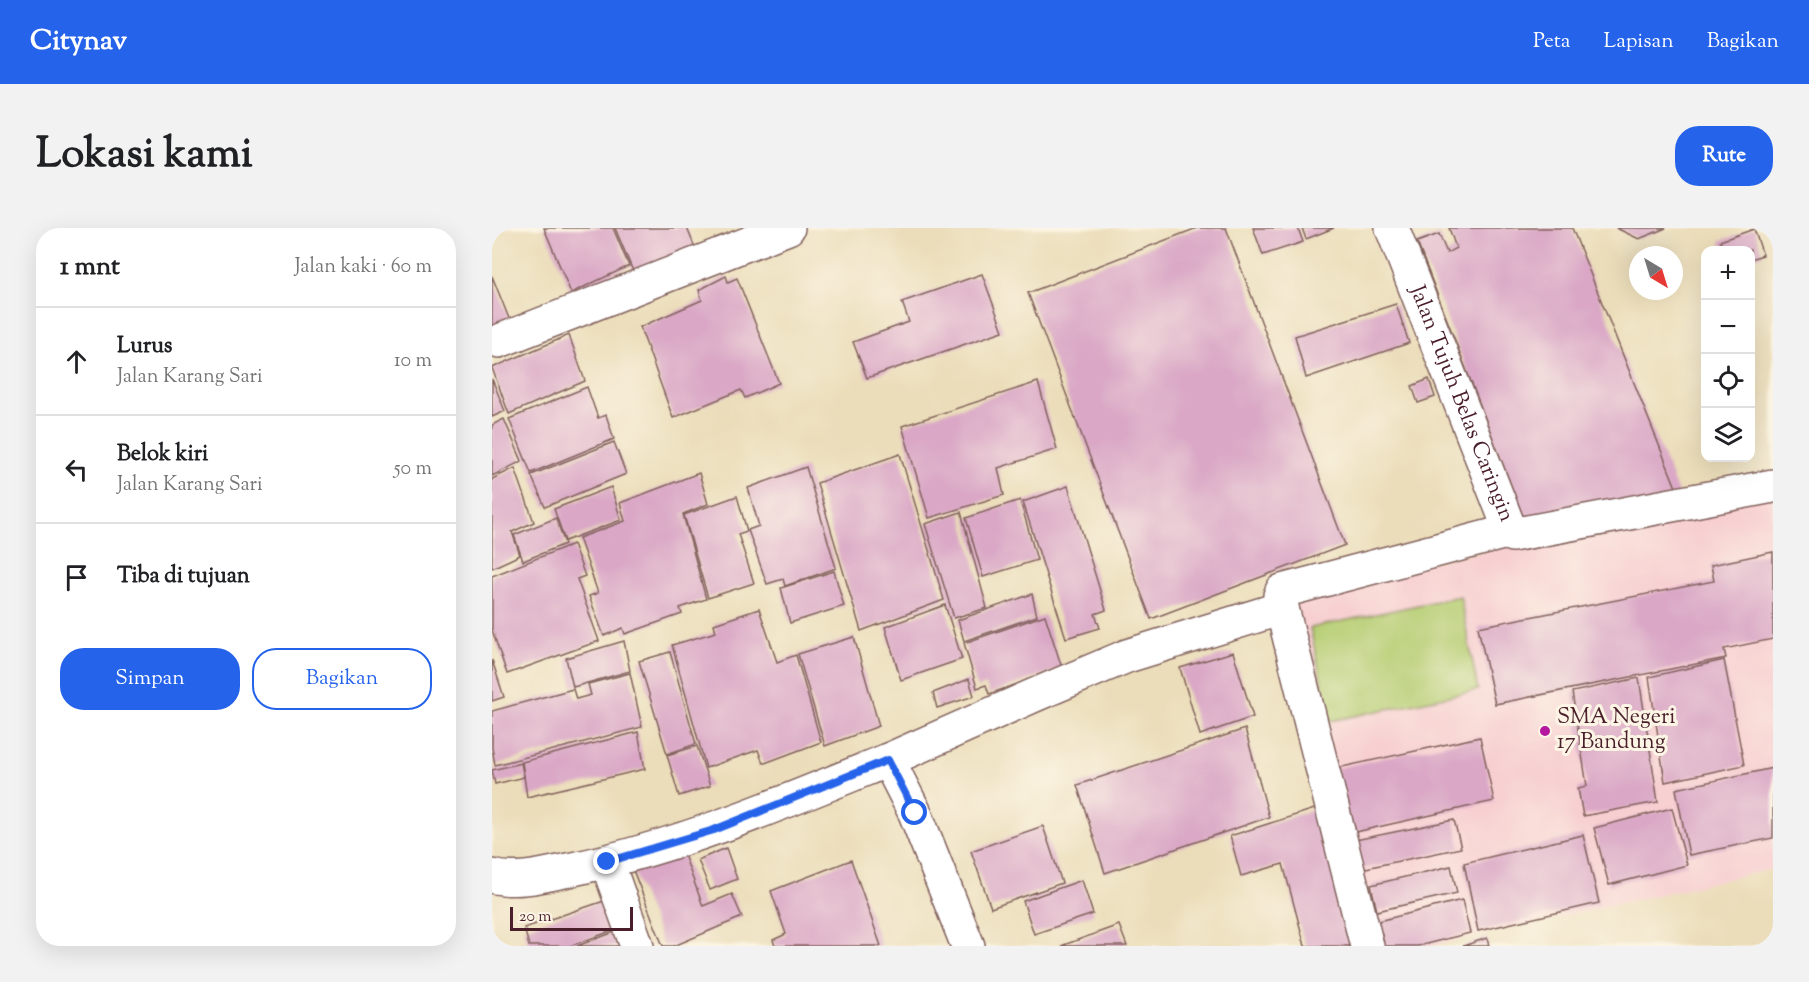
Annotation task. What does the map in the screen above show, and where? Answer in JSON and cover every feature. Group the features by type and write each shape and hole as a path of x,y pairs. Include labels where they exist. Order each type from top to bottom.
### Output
{"street":[{"path":"499,341 788,228"},
{"name":"Jalan Tujuh Belas Caringin","path":"1392,228 1512,535 1773,486"},
{"path":"1367,946 1280,596 1282,591 1510,531"},
{"path":"492,876 503,879 548,874 607,862 714,830 888,760 1128,656 1282,608"},
{"path":"888,760 915,813 968,946"},
{"path":"607,862 637,946"}],"shaded area":[{"name":"SMA Negeri 17 Bandung","path":"1773,490 1773,869 1429,946 1374,946 1282,594"}],"green space":[{"path":"1460,596 1478,690 1330,721 1310,628"}],"building":[{"path":"544,228 613,228 629,266 571,293"},
{"path":"615,228 687,228 696,250 635,276"},
{"path":"1197,228 1226,228 1345,545 1151,619 1028,293"},
{"path":"1253,228 1298,228 1303,242 1263,255"},
{"path":"1302,228 1334,228 1306,239"},
{"path":"1449,228 1572,228 1681,500 1526,524 1417,242 1439,234 1447,253 1456,248"},
{"path":"1616,228 1666,228 1639,239"},
{"path":"1754,229 1763,255 1755,257 1755,246 1722,246 1720,241"},
{"path":"982,274 1003,331 867,378 853,342 909,322 902,302"},
{"path":"492,276 510,321 492,329"},
{"path":"726,276 728,282 737,278 779,383 745,398 741,390 673,418 640,327 702,300 699,290"},
{"path":"1396,304 1409,343 1306,378 1295,336"},
{"path":"569,335 585,381 509,414 492,368"},
{"path":"492,379 505,411 492,417"},
{"path":"1429,379 1435,397 1418,403 1412,386"},
{"path":"1038,382 1057,449 998,468 1004,495 929,518 902,426"},
{"path":"587,387 598,418 606,415 614,439 531,473 509,419"},
{"path":"504,419 522,461 492,476 492,425"},
{"path":"614,442 626,474 545,507 531,475"},
{"path":"900,454 944,600 861,631 817,483"},
{"path":"806,467 836,568 785,586 783,579 767,584 748,530 759,526 748,488"},
{"path":"515,468 534,522 512,532 520,555 492,568 492,479"},
{"path":"699,473 708,504 683,514 706,599 680,608 682,614 625,634 623,628 604,636 589,596 598,593 579,538 625,521 620,503"},
{"path":"1068,486 1106,610 1095,614 1100,628 1066,638 1023,502"},
{"path":"611,487 621,520 565,541 554,509"},
{"path":"737,496 747,531 738,534 754,583 708,598 684,515"},
{"path":"1020,500 1037,560 983,577 966,518"},
{"path":"961,512 987,608 954,618 925,524"},
{"path":"556,518 565,544 523,561 514,535"},
{"path":"573,544 585,576 577,579 599,641 507,674 492,630 492,576"},
{"path":"1773,552 1773,639 1724,649 1726,658 1495,704 1478,627 1714,581 1711,565"},
{"path":"834,571 844,606 790,623 781,588"},
{"path":"1032,594 1037,616 964,641 958,620"},
{"path":"945,605 962,659 901,680 885,627"},
{"path":"759,609 777,662 796,655 821,742 765,763 758,750 706,768 672,645 716,632 714,624"},
{"path":"1045,615 1062,668 989,694 986,685 977,688 964,643"},
{"path":"854,637 879,726 825,746 798,654"},
{"path":"624,641 630,671 573,687 566,658"},
{"path":"670,652 696,744 667,754 639,661"},
{"path":"1233,652 1253,717 1200,735 1180,668"},
{"path":"492,660 504,697 492,701"},
{"path":"1724,660 1744,765 1665,782 1649,677"},
{"path":"630,673 642,727 495,765 492,748 492,711 573,689 576,699 591,695 588,684"},
{"path":"1639,678 1658,802 1583,816 1578,788 1587,786 1572,692"},
{"path":"969,679 974,696 937,708 933,693"},
{"path":"1245,729 1269,817 1105,873 1077,785"},
{"path":"638,732 645,769 527,797 522,762"},
{"path":"1480,737 1494,801 1342,835 1328,770"},
{"path":"697,746 710,786 679,796 667,755"},
{"path":"521,763 524,777 495,784 492,770"},
{"path":"1773,768 1773,838 1689,855 1676,789"},
{"path":"1327,805 1365,946 1305,946 1283,864 1241,876 1230,836"},
{"path":"1672,808 1687,865 1609,885 1594,828"},
{"path":"1454,820 1461,848 1356,870 1350,841"},
{"path":"1043,826 1062,883 991,908 971,851"},
{"path":"1583,835 1599,903 1478,931 1464,863"},
{"path":"726,848 737,879 710,890 698,860"},
{"path":"683,852 703,906 732,894 742,917 674,946 663,946 631,865"},
{"path":"851,860 881,946 775,946 773,940 786,934 771,891"},
{"path":"1451,866 1457,893 1377,911 1371,885"},
{"path":"1082,880 1093,914 1034,934 1023,901"},
{"path":"610,899 620,928 570,946 529,946 524,928"},
{"path":"1462,900 1470,933 1418,946 1381,946 1375,922"},
{"path":"1119,925 1127,946 1061,946"},
{"path":"620,930 627,946 577,946"},
{"path":"1487,938 1489,946 1463,946"}],"place":[{"name":"SMA Negeri 17 Bandung","path":"1545,731"}],"route":[{"path":"607,862 714,830 888,760 915,813"}]}
